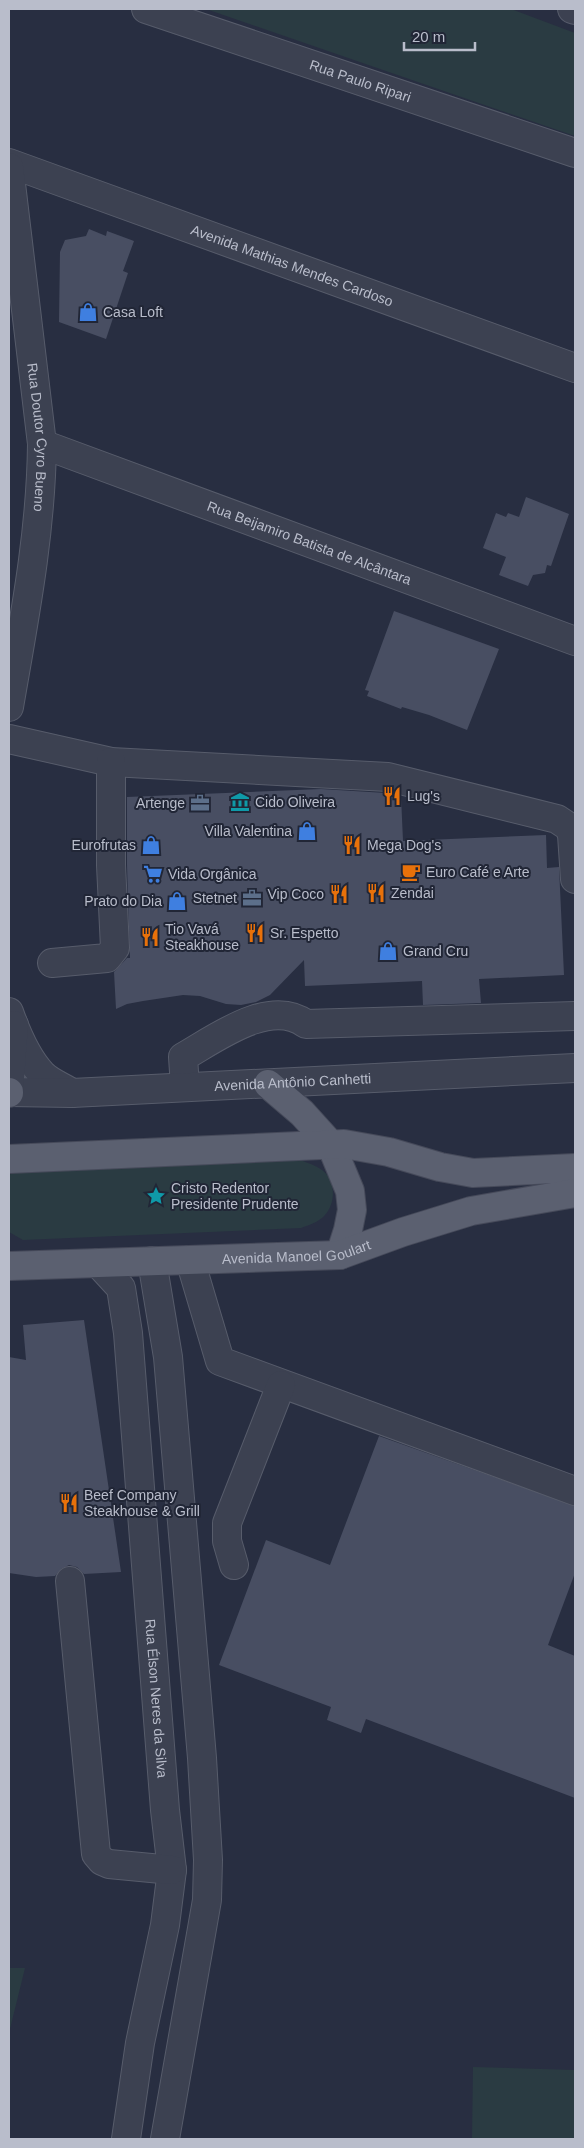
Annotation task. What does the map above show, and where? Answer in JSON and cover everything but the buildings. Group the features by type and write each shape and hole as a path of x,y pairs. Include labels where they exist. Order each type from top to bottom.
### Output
{"main road":[{"path":"268,1084 302,1113 331,1145 350,1191 352,1210 340,1255"},
{"path":"9,1159 344,1144 389,1152 440,1168 473,1173 575,1168"},
{"name":"Avenida Manoel Goulart","path":"9,1266 340,1255 403,1232 471,1211 575,1193"}],"street":[{"name":"Rua Paulo Ripari","path":"146,9 575,153"},
{"name":"Avenida Mathias Mendes Cardoso","path":"9,163 575,368"},
{"name":"Rua Doutor Cyro Bueno","path":"9,168 42,444 42,488 33,573 9,707"},
{"name":"Rua Beijamiro Batista de Alcântara","path":"42,444 575,640"},
{"path":"9,739 111,762 388,777 557,819 568,827 572,835 575,879"},
{"path":"52,964 107,958 115,948 111,865 111,762"},
{"path":"184,1087 183,1057 253,1018 288,1015 306,1024 575,1016"},
{"path":"9,1092 11,1019"},
{"path":"11,1019 43,1075 72,1093"},
{"name":"Avenida Antônio Canhetti","path":"9,1092 72,1093 575,1068"},
{"path":"190,1260 220,1361 575,1491"},
{"path":"152,1261 168,1357 182,1540 202,1758 208,1870 207,1900 165,2139"},
{"name":"Rua Élson Neres da Silva","path":"98,1263 121,1288 128,1333 165,1810 172,1870 166,1925 140,2042 126,2139"},
{"path":"234,1565 227,1541 227,1523 281,1384"},
{"path":"144,1541 182,1540"},
{"path":"70,1581 96,1854 102,1861 109,1864 172,1870"}],"shaded area":[{"path":"206,9 511,9 575,33 575,136"},
{"path":"300,1160 317,1167 327,1174 333,1192 329,1210 325,1215 301,1228 23,1240 9,1232 9,1175 29,1168"},
{"path":"9,1968 25,1968 9,2033"},
{"path":"473,2067 575,2070 575,2139 472,2139"}],"place":[{"name":"Casa Loft","path":"88,312"},
{"name":"Lug's","path":"392,796"},
{"name":"Cido Oliveira","path":"240,802"},
{"name":"Artenge","path":"200,803"},
{"name":"Villa Valentina","path":"307,831"},
{"name":"Eurofrutas","path":"151,845"},
{"name":"Mega Dog's","path":"352,845"},
{"name":"Euro Café e Arte","path":"411,872"},
{"name":"Vida Orgânica","path":"153,874"},
{"name":"Zendai","path":"376,893"},
{"name":"Vip Coco","path":"339,894"},
{"name":"Stetnet","path":"252,898"},
{"name":"Prato do Dia","path":"177,901"},
{"name":"Sr. Espetto","path":"255,933"},
{"name":"Tio Vavá Steakhouse","path":"150,937"},
{"name":"Grand Cru","path":"388,951"},
{"name":"Cristo Redentor Presidente Prudente","path":"156,1196"},
{"name":"Beef Company Steakhouse & Grill","path":"69,1503"}]}
